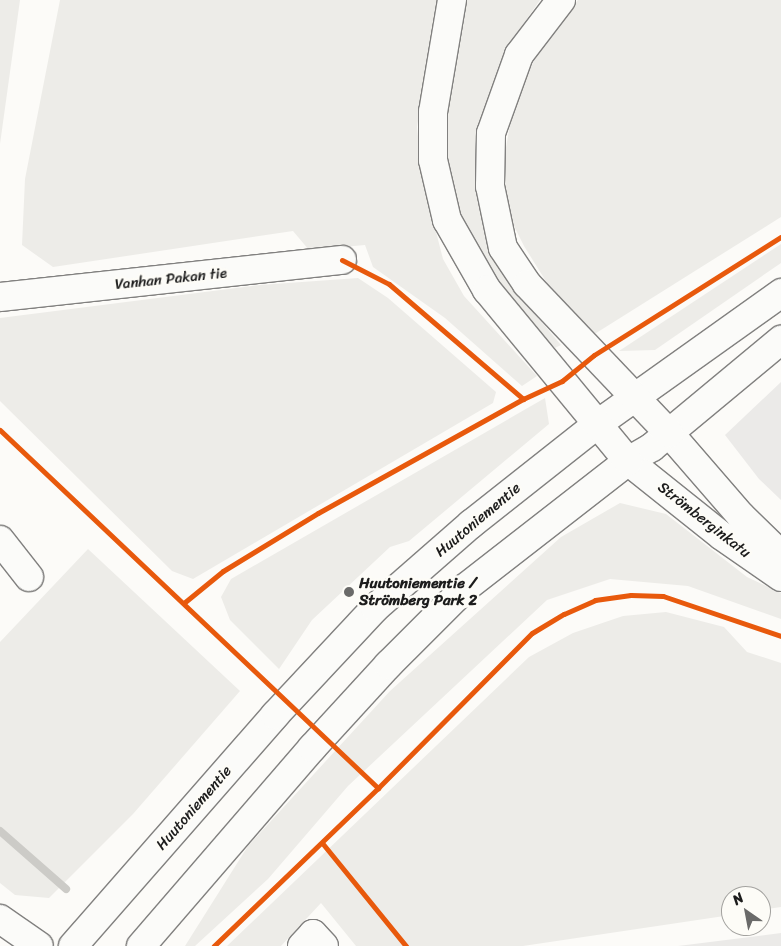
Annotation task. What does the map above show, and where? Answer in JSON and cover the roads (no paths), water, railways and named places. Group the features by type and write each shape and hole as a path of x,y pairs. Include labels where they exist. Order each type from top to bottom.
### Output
{"main road":[{"name":"Strömberginkatu","path":"452,0 433,112 433,160 447,220 486,290 628,460 722,536 781,577"},
{"name":"Strömberginkatu","path":"562,0 519,55 491,133 490,186 503,248 527,284 669,433 741,516 781,555"},
{"name":"Vanhan Pakan tie","path":"0,297 342,260"},
{"name":"Huutoniementie","path":"72,946 275,715 376,608 471,524 599,423 781,293"},
{"path":"141,946 312,748 409,644 465,588 628,460 669,433 781,340"},
{"path":"0,540 29,577"},
{"path":"0,918 39,946"},
{"path":"302,946 314,934 324,946"}],"waterway":[{"path":"0,831 66,889"}],"place":[{"name":"Huutoniementie / Strömberg Park 2","path":"349,592"}]}
